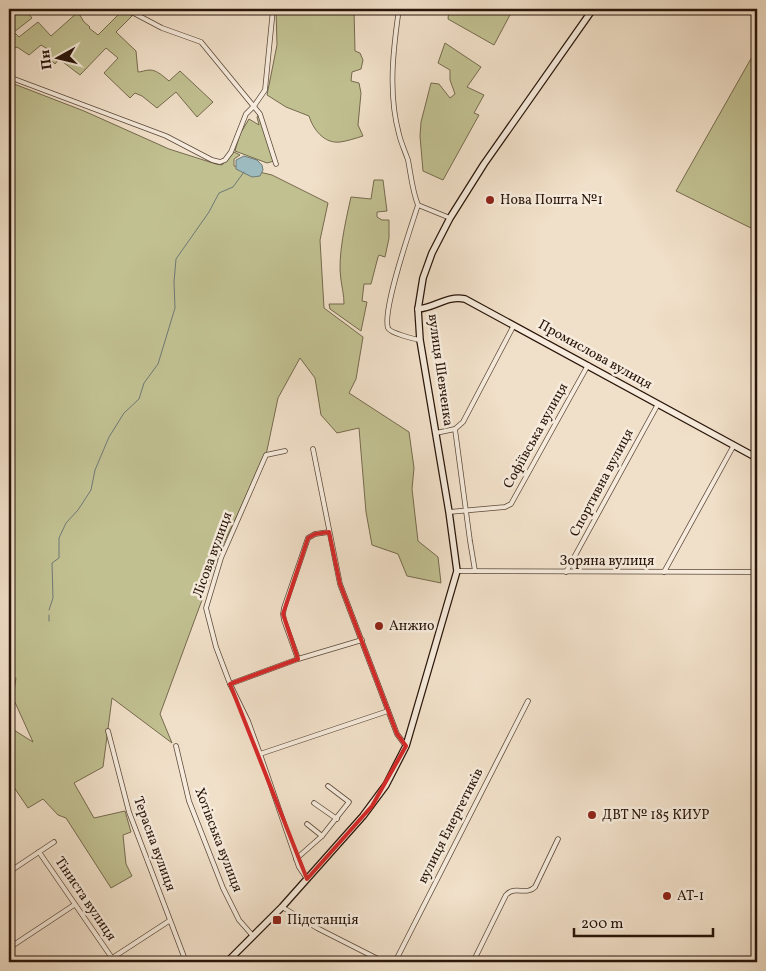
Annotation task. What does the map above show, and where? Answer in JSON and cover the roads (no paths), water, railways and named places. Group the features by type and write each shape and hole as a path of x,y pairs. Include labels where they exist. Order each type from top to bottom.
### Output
{"street":[{"path":"126,9 162,28 201,42 260,114 276,164"},
{"path":"9,77 166,136 212,160 220,162 225,160 231,152 246,114 254,106 264,90 273,9"},
{"path":"399,9 392,82 393,104 398,134 407,159 414,196 418,204 450,218"},
{"name":"вулиця Шевченка","path":"228,962 282,907 372,806 395,770 406,746 457,571 420,340 418,310 427,265 450,218 484,164 592,9"},
{"path":"418,204 389,302 388,327 391,332 420,340"},
{"name":"Промислова вулиця","path":"418,310 429,308 446,300 460,298 588,365 757,458"},
{"path":"436,433 455,429 463,422 514,326"},
{"name":"Софіївська вулиця","path":"466,511 504,507 511,504 588,365"},
{"name":"Спортивна вулиця","path":"566,572 658,404"},
{"path":"455,429 475,571"},
{"path":"664,572 734,445"},
{"path":"313,450 340,584 397,734 406,746"},
{"name":"Лісова вулиця","path":"286,451 266,455 221,558 206,608 216,647 230,684 248,721 299,867 307,879"},
{"path":"449,512 466,511"},
{"path":"298,659 284,620 284,608 308,538 315,534 329,532"},
{"name":"Зоряна вулиця","path":"457,571 757,571"},
{"path":"230,684 298,659 362,640"},
{"name":"вулиця Енергетиків","path":"395,962 528,701"},
{"path":"260,754 388,711"},
{"name":"Терасна вулиця","path":"108,731 129,812 186,962"},
{"name":"Хотівська вулиця","path":"176,746 189,801 223,888 239,920 253,936"},
{"path":"296,858 322,836 349,802 328,786"},
{"path":"314,803 337,819"},
{"path":"307,824 322,836"},
{"path":"473,962 506,894 514,890 529,892 535,887 558,839"},
{"path":"9,872 54,842"},
{"name":"Тіниста вулиця","path":"39,852 112,958"},
{"path":"9,948 74,905"},
{"path":"282,907 317,928 384,962"},
{"path":"106,962 169,921"}],"water":[{"path":"244,156 257,160 262,165 263,170 260,176 252,177 236,169 236,160"}],"waterway":[{"path":"49,610 53,598 52,563 59,558 59,538 66,523 78,510 91,490 95,470 109,437 124,413 139,399 144,383 158,364 175,308 174,282 176,259 209,212 219,193 233,187 244,172"},
{"path":"49,615 49,621"}],"place":[{"name":"Нова Пошта №1","path":"490,200"},
{"name":"Анжио","path":"379,626"},
{"name":"ДВТ № 185 КИУР","path":"592,815"},
{"name":"АТ-1","path":"667,896"},
{"name":"Підстанція","path":"277,920"}]}
